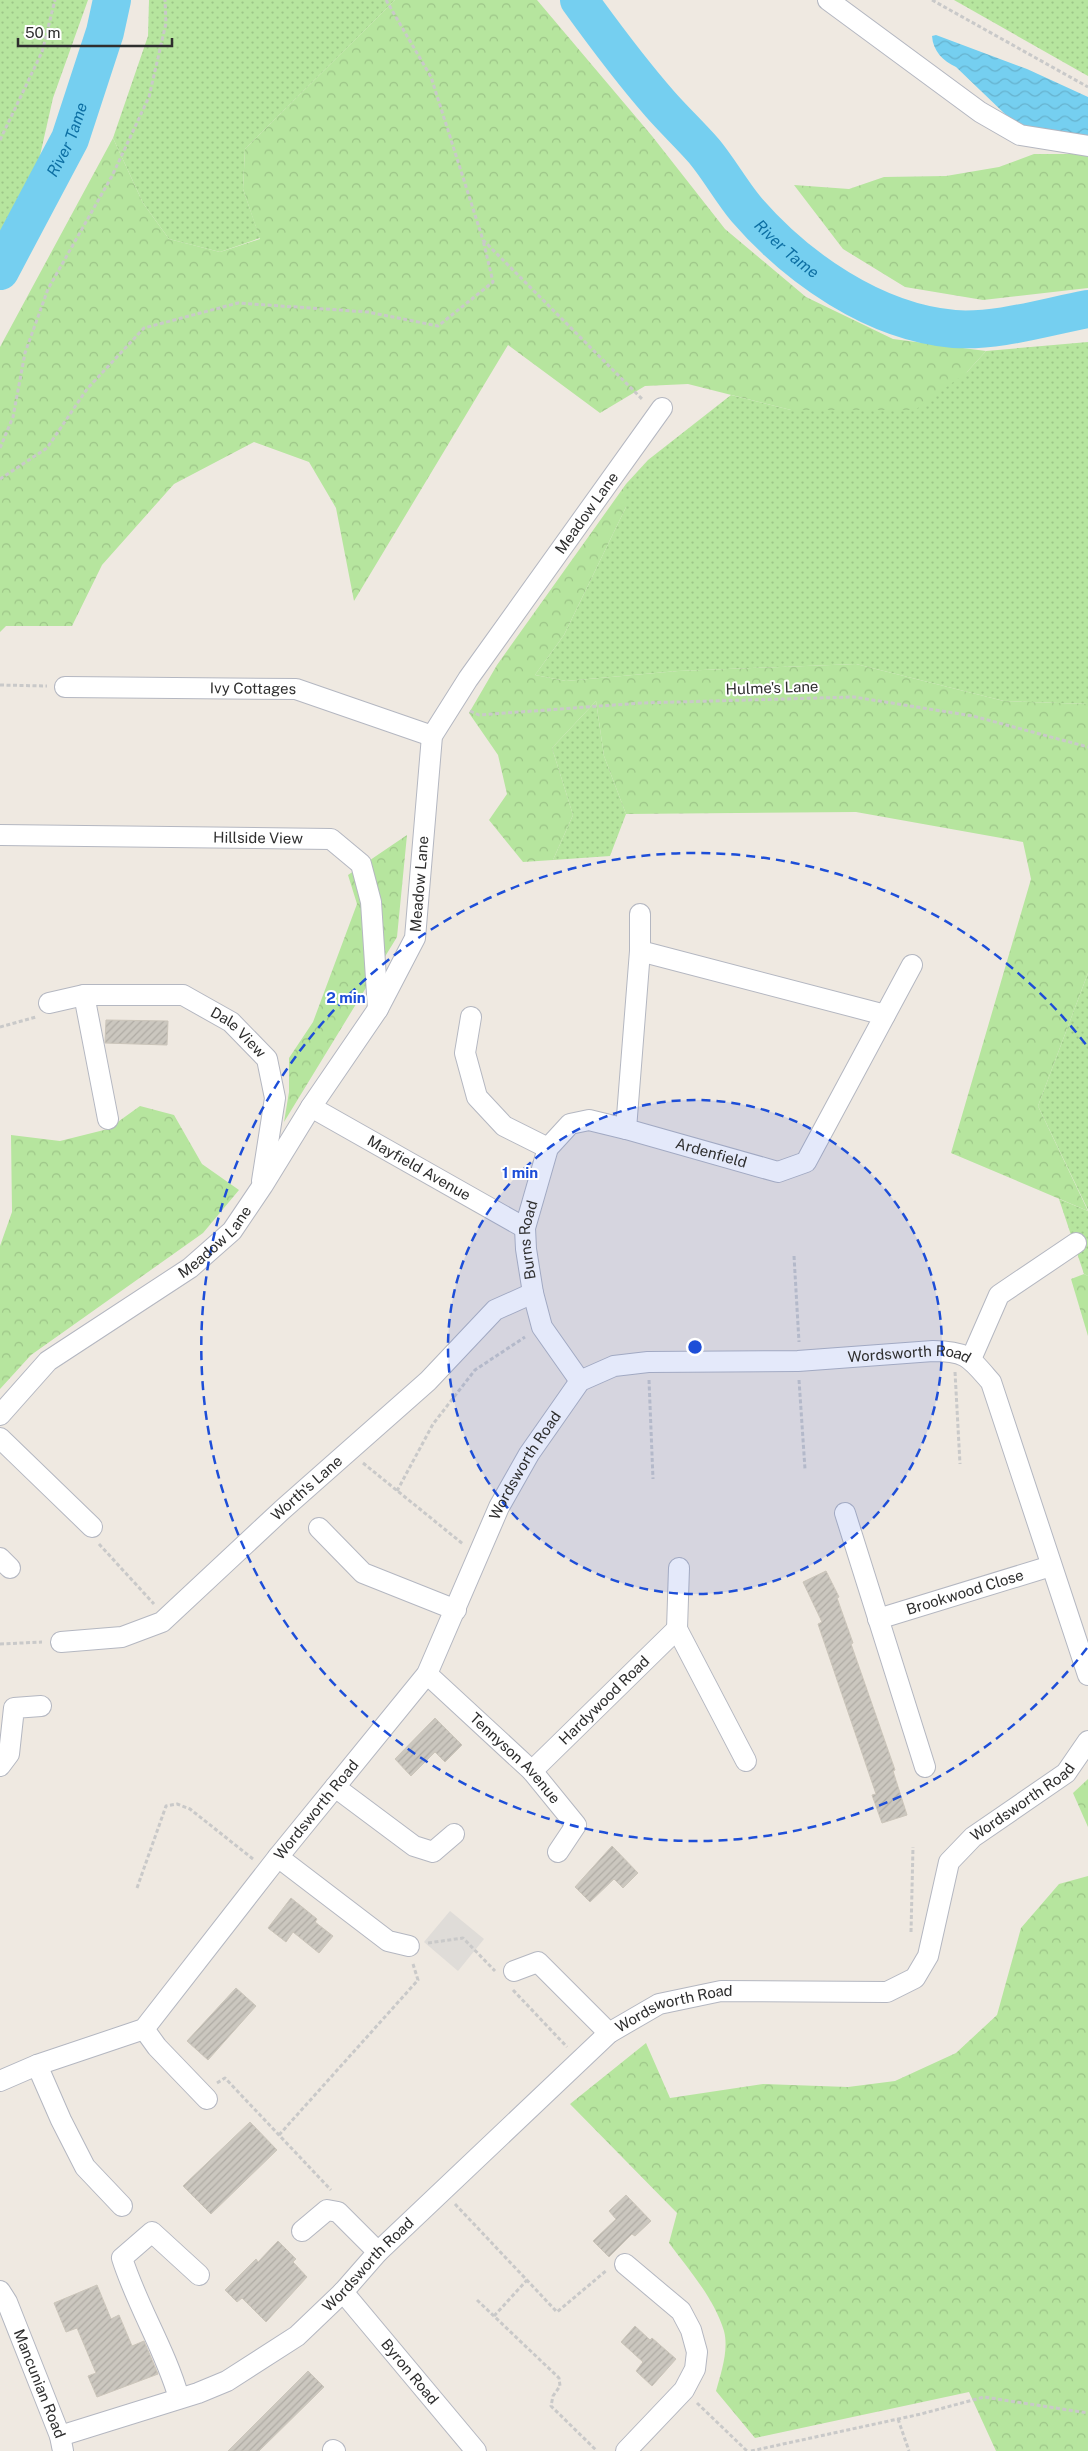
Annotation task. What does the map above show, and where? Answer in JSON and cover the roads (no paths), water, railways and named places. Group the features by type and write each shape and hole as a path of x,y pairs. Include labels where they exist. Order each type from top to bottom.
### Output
{"street":[{"path":"828,0 980,112 1020,135 1088,146"},
{"name":"Meadow Lane","path":"0,1415 48,1361 190,1268 232,1231 263,1185 311,1107 378,1009 415,938 432,736 468,679 662,408"},
{"name":"Ivy Cottages","path":"65,687 296,689 432,736"},
{"name":"Hillside View","path":"0,835 331,840 362,864 371,902 378,1009"},
{"path":"626,1129 640,951 640,914"},
{"path":"640,951 885,1016"},
{"name":"Ardenfield","path":"626,1129 778,1172 806,1162 912,965"},
{"name":"Dale View","path":"49,1003 84,996 183,995 231,1022 267,1059 275,1098 261,1177 263,1185"},
{"path":"84,996 108,1119"},
{"path":"471,1017 465,1053 476,1097 504,1126 548,1148"},
{"name":"Mayfield Avenue","path":"311,1107 526,1228"},
{"name":"Burns Road","path":"580,1381 542,1327 533,1293 526,1249 526,1228 548,1148 570,1124 589,1120 626,1129"},
{"path":"962,1355 999,1295 1076,1243"},
{"name":"Worth's Lane","path":"60,1642 122,1637 162,1622 282,1510 428,1382 495,1310 533,1293"},
{"name":"Wordsworth Road","path":"144,2029 273,1864 427,1674 499,1507 528,1454 580,1381 614,1366 648,1362 799,1361 962,1355 991,1382 1088,1674"},
{"path":"0,1438 92,1527"},
{"path":"845,1513 926,1767"},
{"path":"319,1528 363,1573 456,1610"},
{"name":"Brookwood Close","path":"878,1619 1051,1566"},
{"path":"679,1568 677,1629 746,1761"},
{"name":"Hardywood Road","path":"532,1771 677,1629"},
{"name":"Tennyson Avenue","path":"427,1674 532,1771 576,1825 558,1852"},
{"path":"0,1766 9,1754 14,1708 41,1706"},
{"name":"Wordsworth Road","path":"61,2443 227,2381 297,2336 343,2292 378,2252 609,2032 659,2004 721,1991 887,1992 915,1978 928,1956 949,1862 974,1837 1066,1773 1088,1741"},
{"path":"335,1787 414,1846 433,1852 454,1834"},
{"path":"273,1864 388,1941 408,1946"},
{"path":"514,1971 538,1962 609,2032"},
{"path":"0,2081 37,2065 144,2029 157,2047 205,2096"},
{"path":"37,2065 61,2120 85,2167 122,2206"},
{"path":"302,2231 327,2210 338,2212 378,2252"},
{"path":"179,2398 172,2374 132,2291 122,2258 152,2232 199,2275"},
{"path":"625,2264 681,2311 691,2330 697,2352 695,2369 684,2390 626,2451"},
{"name":"Mancunian Road","path":"0,2291 7,2302 61,2443"},
{"name":"Byron Road","path":"343,2292 474,2450"}],"water":[{"path":"936,35 1027,69 1088,97 1088,138 1073,139 1020,125 1005,114 956,67 940,55 934,46 932,36"}],"waterway":[{"name":"River Tame","path":"0,271 70,139 105,32 112,0"},
{"name":"River Tame","path":"579,0 639,79 704,151 746,209 789,252 839,289 866,304 895,316 924,324 954,329 1004,326 1088,309"}]}
